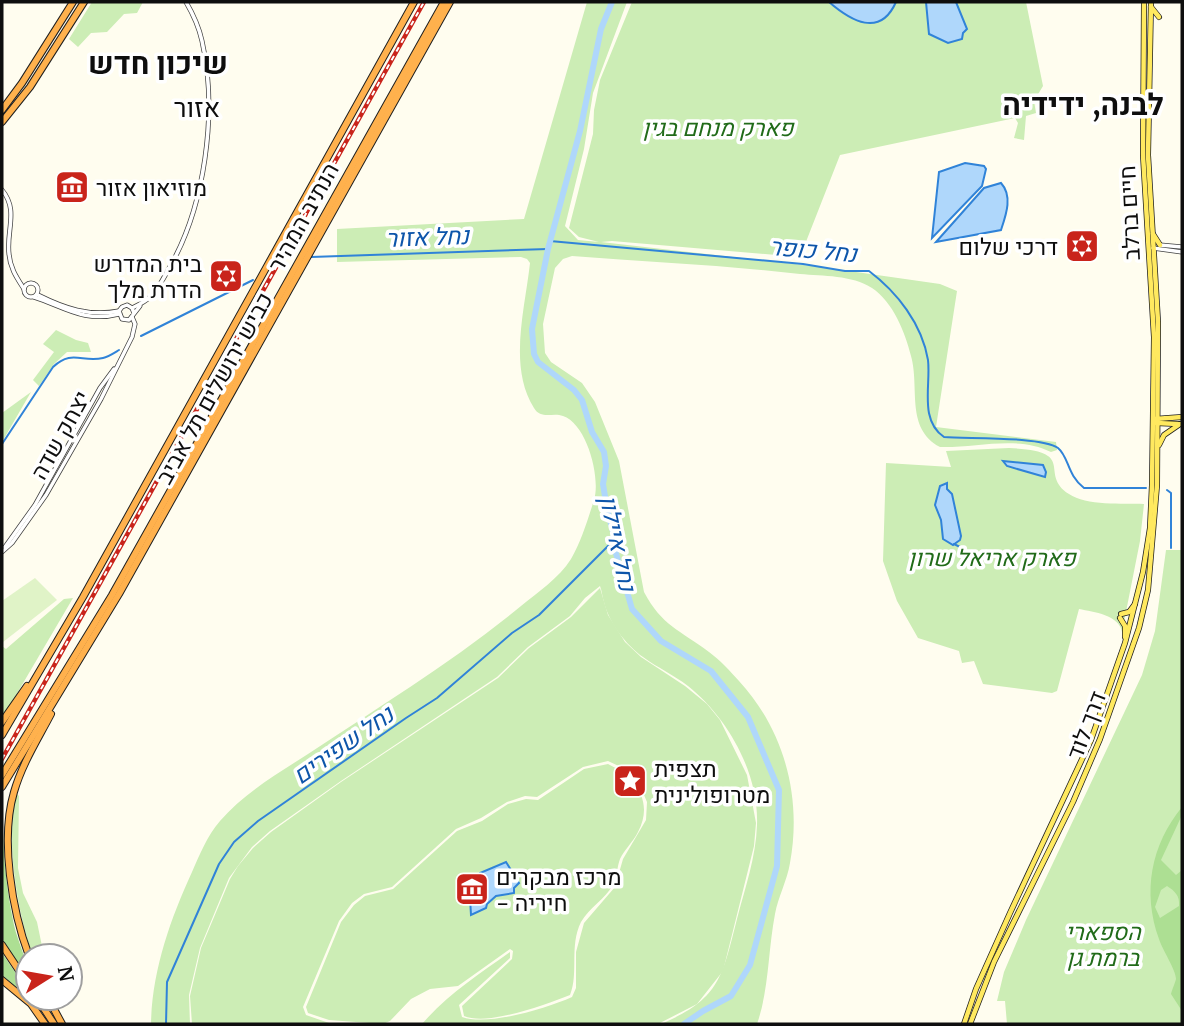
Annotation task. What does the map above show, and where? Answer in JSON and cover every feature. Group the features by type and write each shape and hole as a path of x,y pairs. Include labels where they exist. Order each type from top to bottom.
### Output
{"highway":[{"path":"2,110 73,2"},
{"path":"2,122 30,87 84,2"},
{"name":"כביש ירושלים תל אביב","path":"2,735 414,2"},
{"name":"הנתיב המהיר","path":"2,775 112,595 444,2"},
{"name":"כביש ירושלים תל אביב","path":"2,787 154,532 450,2"},
{"path":"2,722 52,650"},
{"path":"26,942 11,882 8,833 13,792 28,758 83,655"},
{"path":"2,945 14,963"},
{"path":"2,980 31,1004 45,1024"}],"main road":[{"name":"חיים ברלב","path":"1144,2 1143,152 1151,246 1155,421"},
{"name":"חיים ברלב","path":"1151,4 1148,155 1151,246 1158,317 1155,421"},
{"path":"1151,4 1159,18"},
{"path":"1152,232 1160,247 1153,259"},
{"path":"1157,404 1161,413 1168,418"},
{"path":"1155,421 1182,417"},
{"path":"1155,421 1181,424"},
{"name":"דרך לוד","path":"970,1024 994,962 1091,761 1139,628 1152,562 1157,452 1155,421"},
{"name":"דרך לוד","path":"964,1024 976,989 1007,919 1083,761 1125,643 1137,600 1150,528 1155,421"},
{"path":"1157,452 1164,435 1181,424"},
{"path":"1125,643 1125,626 1121,616 1129,611 1137,600"}],"street":[{"path":"119,313 122,319 132,315 160,284 183,242 197,197 204,161 208,113 202,41 186,2"},
{"path":"2,191 8,197 12,214 8,252 15,274 25,287 27,296 36,296 89,313 119,313"},
{"path":"1151,246 1182,249"},
{"path":"25,287 35,284 39,290 36,296"},
{"path":"119,313 124,306 132,315"},
{"name":"יצחק שדה","path":"2,552 12,543 46,495 106,388 132,337 132,315"}],"green space":[{"path":"92,2 143,2 137,13 124,14 107,32 91,33 78,47 69,39"},
{"name":"פארק מנחם בגין","path":"587,2 627,2 593,93 584,149 565,226 578,240 599,242 579,237 569,228 593,134 600,80 632,2 1026,2 1043,86 1034,101 1036,113 1026,116 1024,140 1014,138 1018,123 1015,118 840,155 800,257 601,242 821,267 940,284 957,291 936,427 1056,442 1057,450 1051,452 1011,443 940,447 929,439 918,418 913,368 902,328 886,301 864,284 837,277 743,268 572,256 563,259 555,268 543,324 545,353 551,362 582,383 595,402 619,461 644,592 665,620 713,655 739,681 768,721 786,766 794,814 793,839 789,870 775,914 764,998 757,1024 661,1024 696,1005 716,984 722,971 752,861 757,825 756,805 747,767 728,730 703,699 688,686 630,646 606,610 600,586 585,598 570,616 528,647 497,677 341,781 270,831 252,847 229,878 200,948 189,995 190,1024 151,1024 155,985 170,927 201,852 220,821 261,784 416,683 496,626 554,579 571,559 578,545 594,500 594,466 585,440 572,421 559,415 540,414 526,392 522,375 520,337 530,263 527,259 337,262 337,229 524,219"},
{"path":"56,330 88,343 91,352 67,352 54,364 39,386 33,380 54,352 43,344"},
{"path":"31,392 2,442 2,413"},
{"name":"פארק אריאל שרון","path":"1009,448 1044,453 1051,458 1060,486 1076,498 1105,503 1144,504 1140,541 1122,632 1120,626 1111,618 1079,609 1057,691 1052,693 983,684 974,661 962,663 959,651 918,638 897,601 883,561 886,463 951,467 946,451"},
{"name":"הספארי ברמת גן","path":"1166,550 1182,550 1182,1024 1007,1024 1005,1001 997,1001 1004,972 1142,675 1155,631"},
{"path":"35,578 57,600 3,642 2,601"},
{"path":"600,588 608,615 625,642 641,657 707,704 720,720 747,775 756,823 754,846 723,971 697,1004 658,1024 422,1024 453,994 510,952 510,958 459,1005 462,1017 501,1018 572,997 576,988 576,952 584,923 615,887 623,859 646,820 647,802 641,788 623,768 608,761 583,767 537,797 525,796 507,802 456,829 392,887 364,894 352,903 339,921 303,1007 306,1015 341,1024 192,1024 190,996 201,948 230,879 253,848 341,782 498,678 529,648 571,617"},
{"path":"73,598 2,719 2,646 6,649 64,599"},
{"path":"608,764 634,783 640,792 644,811 636,836 620,859 613,885 588,912 577,931 574,978 570,995 532,1009 501,1016 464,1016 462,1006 512,959 513,951 510,949 458,986 430,989 411,999 390,1021 383,1024 329,1020 308,1013 306,1007 341,922 354,905 365,896 393,889 457,831 482,821 508,804 526,799 538,800 584,769"},
{"path":"17,794 18,868 23,893 37,922 41,942 28,942 22,920 12,853 13,811"},
{"path":"1182,807 1182,815 1161,860 1176,875 1181,871 1182,849 1182,1011 1171,994 1176,979 1159,939 1151,904 1152,870 1171,822","holes":["1167,886 1175,892 1179,906 1160,918 1155,907 1161,890"]},
{"path":"3,819 8,894 19,942 14,942 14,957 2,939"},
{"path":"2,953 14,971 14,985 2,975"}],"water":[{"path":"829,2 896,2 882,20 865,23 846,15"},
{"path":"926,2 956,2 967,29 962,39 948,43 929,34"},
{"path":"965,163 984,166 986,169 982,186 932,238 939,172"},
{"path":"1001,183 1008,200 1001,230 936,242 984,188"},
{"path":"1003,461 1043,465 1045,477 1007,466"},
{"path":"947,483 961,536 953,545 943,539 941,520 935,505 940,486"},
{"path":"506,862 519,883 514,888 514,893 496,896 486,908 471,915 470,898 479,901 486,886 477,881 480,873"}],"waterway":[{"name":"נחל שפירים","path":"612,2 601,29 580,131 548,249 532,329 534,354 538,362 574,390 582,400 592,432 604,452 606,466 603,484 607,509 615,539 615,550 632,609 661,641 711,671 748,717 779,790 777,866 750,965 731,996 684,1024"},
{"name":"נחל כופר","path":"550,241 803,264 845,271 869,271 907,310 920,334 928,360 931,421 944,437 1021,440 1049,444 1062,452 1074,478 1084,488 1146,488"},
{"name":"נחל אזור","path":"311,257 548,249"},
{"name":"נחל אזור","path":"141,336 253,280"},
{"name":"נחל אזור","path":"2,444 53,367 66,359 103,358 119,350"},
{"name":"נחל כופר","path":"1167,490 1171,493 1171,548"},
{"name":"נחל שפירים","path":"166,1024 167,982 219,864 234,842 258,821 437,698 512,633 539,615 615,539"},
{"path":"954,544 962,548"}],"railway":[{"path":"2,759 424,2"}],"place":[{"name":"מוזיאון אזור","path":"72,187"},
{"name":"דרכי שלום","path":"1082,246"},
{"name":"בית המדרש הדרת מלך","path":"226,276"},
{"name":"תצפית מטרופולינית","path":"630,781"},
{"name":"מרכז מבקרים - חיריה","path":"472,889"}],"district":[{"name":"שיכון חדש","path":"158,63"},
{"name":"לבנה, ידידיה","path":"1083,104"},
{"name":"אזור","path":"197,107"}],"water label":[{"name":"נחל איילון","path":"618,543"}]}
